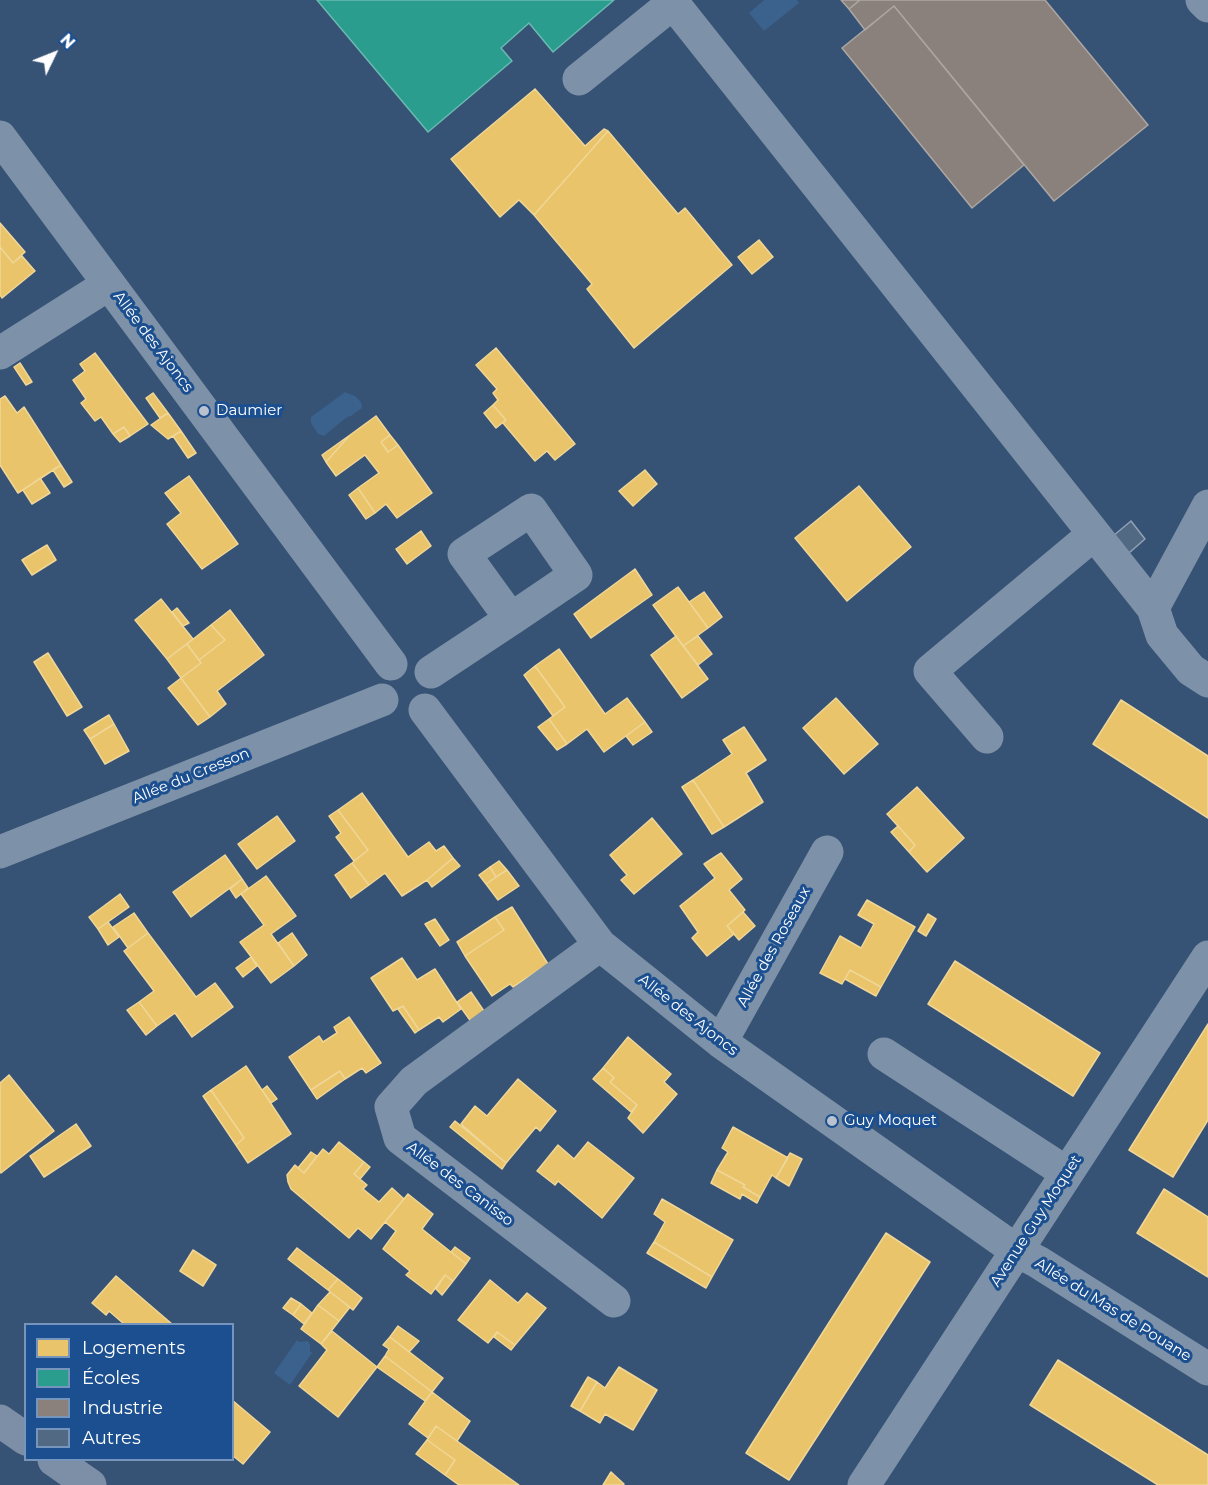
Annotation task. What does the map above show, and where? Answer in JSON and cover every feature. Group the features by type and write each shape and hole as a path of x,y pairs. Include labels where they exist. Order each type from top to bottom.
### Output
{"main road":[{"path":"0,1421 24,1438"},
{"path":"55,1461 90,1485"}],"street":[{"path":"1202,0 1208,6"},
{"path":"579,79 674,1 1153,608 1162,635 1191,670 1208,681"},
{"name":"Allée des Ajoncs","path":"0,137 391,664"},
{"path":"0,353 109,284"},
{"path":"1153,608 1208,506"},
{"path":"987,737 930,671 1094,534"},
{"path":"431,672 511,619"},
{"path":"399,660 418,660 431,672 436,688 435,696 431,704 418,714 410,716 393,713 382,700 379,684 385,669 391,664 399,660"},
{"name":"Allée du Cresson","path":"0,852 382,700"},
{"name":"Allée des Ajoncs","path":"425,710 600,945 721,1042 1017,1251"},
{"name":"Allée des Roseaux","path":"721,1042 827,852"},
{"name":"Allée des Canisso","path":"600,945 414,1081 391,1107 400,1138 614,1301"},
{"name":"Avenue Guy Moquet","path":"864,1485 1208,957"},
{"path":"884,1054 1067,1173"},
{"name":"Allée du Mas de Pouane","path":"1017,1251 1208,1369"}],"water":[{"path":"764,0 797,0 799,3 764,31 749,13"},
{"path":"345,392 355,396 361,402 362,408 324,436 318,434 311,423 311,417"},
{"path":"297,1340 299,1342 308,1341 312,1353 290,1385 274,1373"}],"building: Logements":[{"path":"535,89 585,146 604,129 608,131 534,215 519,200 500,217 451,159"},
{"path":"608,131 678,214 685,208 732,265 634,348 587,289 592,284 534,215"},
{"path":"0,223 25,252 13,263 0,247"},
{"path":"759,240 773,257 752,274 738,257"},
{"path":"0,247 13,263 22,256 35,271 2,298 0,295"},
{"path":"496,348 575,444 555,460 547,451 535,461 503,423 506,420 493,405 498,400 493,393 497,389 476,365"},
{"path":"95,353 148,424 130,436 124,427 113,434 101,417 95,421 81,403 86,399 73,380 85,371 80,364"},
{"path":"20,363 32,382 26,385 14,367"},
{"path":"153,393 168,413 160,418 146,398"},
{"path":"5,396 17,413 24,407 61,465 18,493 0,465 0,399"},
{"path":"493,405 506,420 496,428 484,413"},
{"path":"168,413 181,431 168,439 151,425"},
{"path":"376,416 390,435 381,442 388,452 398,445 432,493 397,518 386,504 375,513 358,488 379,473 365,455 336,476 326,462 350,435"},
{"path":"124,427 130,436 120,442 113,434"},
{"path":"181,431 196,453 188,458 173,436"},
{"path":"350,435 326,462 322,455"},
{"path":"390,435 398,445 388,452 381,442"},
{"path":"61,465 72,482 64,487 53,470"},
{"path":"645,470 657,484 633,506 619,491"},
{"path":"189,476 238,544 202,569 167,524 181,513 165,493"},
{"path":"40,478 50,493 32,504 23,490"},
{"path":"859,486 911,547 847,601 795,538"},
{"path":"358,488 375,513 366,519 349,495"},
{"path":"421,531 431,546 407,564 396,549"},
{"path":"47,545 56,560 32,575 22,560"},
{"path":"635,569 652,595 591,638 574,614"},
{"path":"678,587 708,628 683,646 653,605"},
{"path":"704,592 722,617 708,628 689,602"},
{"path":"161,599 193,639 167,659 135,620"},
{"path":"177,608 189,623 183,626 172,612"},
{"path":"230,610 264,655 217,691 226,704 210,717 181,678 201,663 199,660 225,640 211,625"},
{"path":"211,625 225,640 199,660 187,644"},
{"path":"676,636 708,679 682,698 651,655"},
{"path":"698,636 712,654 698,665 683,646"},
{"path":"187,644 201,663 181,678 167,659"},
{"path":"559,649 605,714 627,698 645,722 604,752 587,729 567,744 549,719 565,707 535,666"},
{"path":"48,653 82,707 67,716 34,662"},
{"path":"535,666 565,707 553,716 524,675"},
{"path":"181,678 210,717 198,725 168,688"},
{"path":"836,698 878,744 844,774 803,728"},
{"path":"1121,700 1208,756 1208,818 1093,744"},
{"path":"109,715 114,724 90,739 84,730"},
{"path":"549,719 567,744 557,750 538,727"},
{"path":"645,722 652,732 633,745 626,736"},
{"path":"114,724 129,751 105,764 90,739"},
{"path":"744,727 766,760 746,773 763,802 724,827 693,780 732,754 723,740"},
{"path":"693,780 724,827 712,834 682,787"},
{"path":"917,787 964,838 927,872 909,852 915,845 887,814"},
{"path":"362,793 408,857 429,842 436,851 444,846 453,858 427,880 402,896 385,873 369,885 352,863 368,850 338,810"},
{"path":"338,810 368,850 354,861 336,837 341,833 329,816"},
{"path":"277,816 295,841 257,869 238,844"},
{"path":"652,818 682,854 634,894 621,880 627,875 610,855"},
{"path":"898,826 915,845 909,852 891,832"},
{"path":"721,853 742,879 729,890 745,910 727,926 734,934 707,956 692,938 698,932 680,906 715,878 704,864"},
{"path":"225,855 242,879 191,917 173,892"},
{"path":"453,858 460,866 432,887 427,880"},
{"path":"499,861 507,870 496,877 490,867"},
{"path":"352,863 369,885 351,898 335,875"},
{"path":"490,867 496,877 486,884 479,875"},
{"path":"507,870 519,886 498,900 486,884"},
{"path":"266,876 296,916 271,934 294,966 271,983 240,942 264,925 241,894"},
{"path":"242,879 248,888 236,898 230,889"},
{"path":"120,894 129,907 98,929 89,917"},
{"path":"867,900 915,927 881,987 850,970 842,984 820,973 840,936 861,948 874,924 858,915"},
{"path":"512,907 548,964 513,987 510,984 492,996 465,956 504,930 495,917"},
{"path":"743,912 755,926 739,940 727,926"},
{"path":"134,913 148,933 128,948 113,927"},
{"path":"928,914 936,919 926,936 918,931"},
{"path":"495,917 504,930 465,956 457,942"},
{"path":"435,919 449,940 440,946 425,924"},
{"path":"108,922 119,937 108,945 98,929"},
{"path":"148,933 196,997 215,983 233,1007 192,1037 175,1013 157,1026 139,1002 154,991 124,951"},
{"path":"292,933 307,955 294,966 278,943"},
{"path":"251,957 257,966 243,977 236,968"},
{"path":"402,958 417,980 435,969 461,1009 443,1022 439,1017 419,1030 403,1006 393,1011 371,978"},
{"path":"955,961 1100,1053 1073,1096 928,1004"},
{"path":"850,970 881,987 876,996 845,979"},
{"path":"471,992 486,1014 472,1023 457,1002"},
{"path":"139,1002 157,1026 146,1035 127,1010"},
{"path":"403,1006 419,1030 415,1033 398,1009"},
{"path":"349,1017 381,1063 366,1073 362,1068 345,1079 340,1071 311,1090 289,1057 319,1036 323,1042 337,1033 334,1027"},
{"path":"1208,1024 1208,1120 1173,1177 1129,1150"},
{"path":"628,1037 671,1074 664,1082 677,1094 643,1133 628,1118 637,1105 610,1082 614,1078 603,1068"},
{"path":"246,1066 291,1134 248,1163 236,1145 244,1138 211,1090"},
{"path":"603,1068 614,1078 610,1082 637,1105 631,1112 593,1079"},
{"path":"340,1071 345,1079 317,1099 311,1090"},
{"path":"9,1075 54,1131 1,1173 0,1083"},
{"path":"518,1079 556,1111 540,1131 536,1127 506,1163 461,1124 475,1106 487,1116"},
{"path":"267,1086 277,1099 271,1103 262,1090"},
{"path":"211,1090 244,1138 236,1145 203,1096"},
{"path":"455,1121 506,1163 502,1169 450,1127"},
{"path":"76,1124 91,1146 44,1177 30,1156"},
{"path":"733,1127 788,1158 776,1178 772,1175 760,1197 743,1187 745,1185 717,1170 728,1152 722,1148"},
{"path":"339,1142 364,1162 354,1174 367,1185 363,1189 379,1202 392,1188 404,1199 371,1239 358,1228 349,1238 291,1189 288,1182 287,1175 295,1165 304,1173 323,1149 329,1154"},
{"path":"588,1142 634,1178 602,1218 558,1181 555,1185 537,1171 558,1145 574,1159"},
{"path":"311,1152 317,1156 304,1173 298,1168"},
{"path":"790,1153 802,1159 789,1186 776,1178"},
{"path":"364,1162 370,1167 360,1179 354,1174"},
{"path":"717,1170 745,1185 743,1187 760,1197 757,1203 742,1194 740,1199 711,1183"},
{"path":"1164,1189 1208,1217 1208,1277 1137,1233"},
{"path":"408,1194 433,1214 422,1229 466,1264 453,1281 445,1275 431,1294 406,1275 410,1271 383,1249 396,1231 385,1222"},
{"path":"662,1199 733,1240 712,1277 654,1242 665,1222 654,1214"},
{"path":"886,1233 930,1262 789,1480 746,1453"},
{"path":"654,1242 712,1277 706,1288 647,1253"},
{"path":"455,1247 470,1258 466,1264 451,1252"},
{"path":"297,1248 338,1279 328,1290 288,1259"},
{"path":"193,1250 216,1265 203,1286 180,1271"},
{"path":"445,1275 453,1281 442,1295 436,1289"},
{"path":"116,1276 171,1323 123,1323 109,1311 106,1315 92,1303"},
{"path":"338,1279 362,1298 353,1310 328,1290"},
{"path":"490,1280 518,1303 527,1293 546,1308 515,1345 497,1332 488,1343 458,1320"},
{"path":"330,1292 350,1307 339,1321 318,1305"},
{"path":"291,1298 301,1304 293,1315 283,1308"},
{"path":"301,1304 312,1313 304,1324 293,1315"},
{"path":"318,1305 339,1321 321,1344 301,1329"},
{"path":"398,1326 419,1341 409,1352 390,1337"},
{"path":"332,1331 377,1367 338,1417 299,1386 327,1350 321,1344"},
{"path":"497,1332 515,1345 511,1350 494,1337"},
{"path":"390,1337 443,1378 432,1392 385,1356 389,1349 383,1345"},
{"path":"385,1356 432,1392 425,1401 377,1367"},
{"path":"1058,1360 1208,1455 1208,1485 1158,1485 1030,1405"},
{"path":"619,1367 657,1390 633,1430 605,1414 600,1423 580,1411 597,1382 605,1388"},
{"path":"588,1377 597,1382 580,1411 571,1406"},
{"path":"432,1392 470,1421 457,1441 436,1426 428,1438 409,1424"},
{"path":"234,1402 270,1432 243,1464 234,1457"},
{"path":"436,1426 519,1485 459,1485 445,1475 455,1460 427,1440"},
{"path":"427,1440 455,1460 445,1475 416,1454"},
{"path":"611,1472 624,1484 623,1485 603,1485"}],"building: Écoles":[{"path":"317,0 614,0 553,52 529,23 501,48 512,61 428,132"}],"building: Industrie":[{"path":"841,0 860,0 849,9"},
{"path":"860,0 1045,0 1148,125 1054,201 894,6 865,30 849,9"},
{"path":"894,6 1024,165 972,208 842,48"}],"building: Autres":[{"path":"1131,521 1145,539 1129,553 1113,536"}],"place":[{"name":"Daumier","path":"204,411"},
{"name":"Guy Moquet","path":"832,1121"}]}
